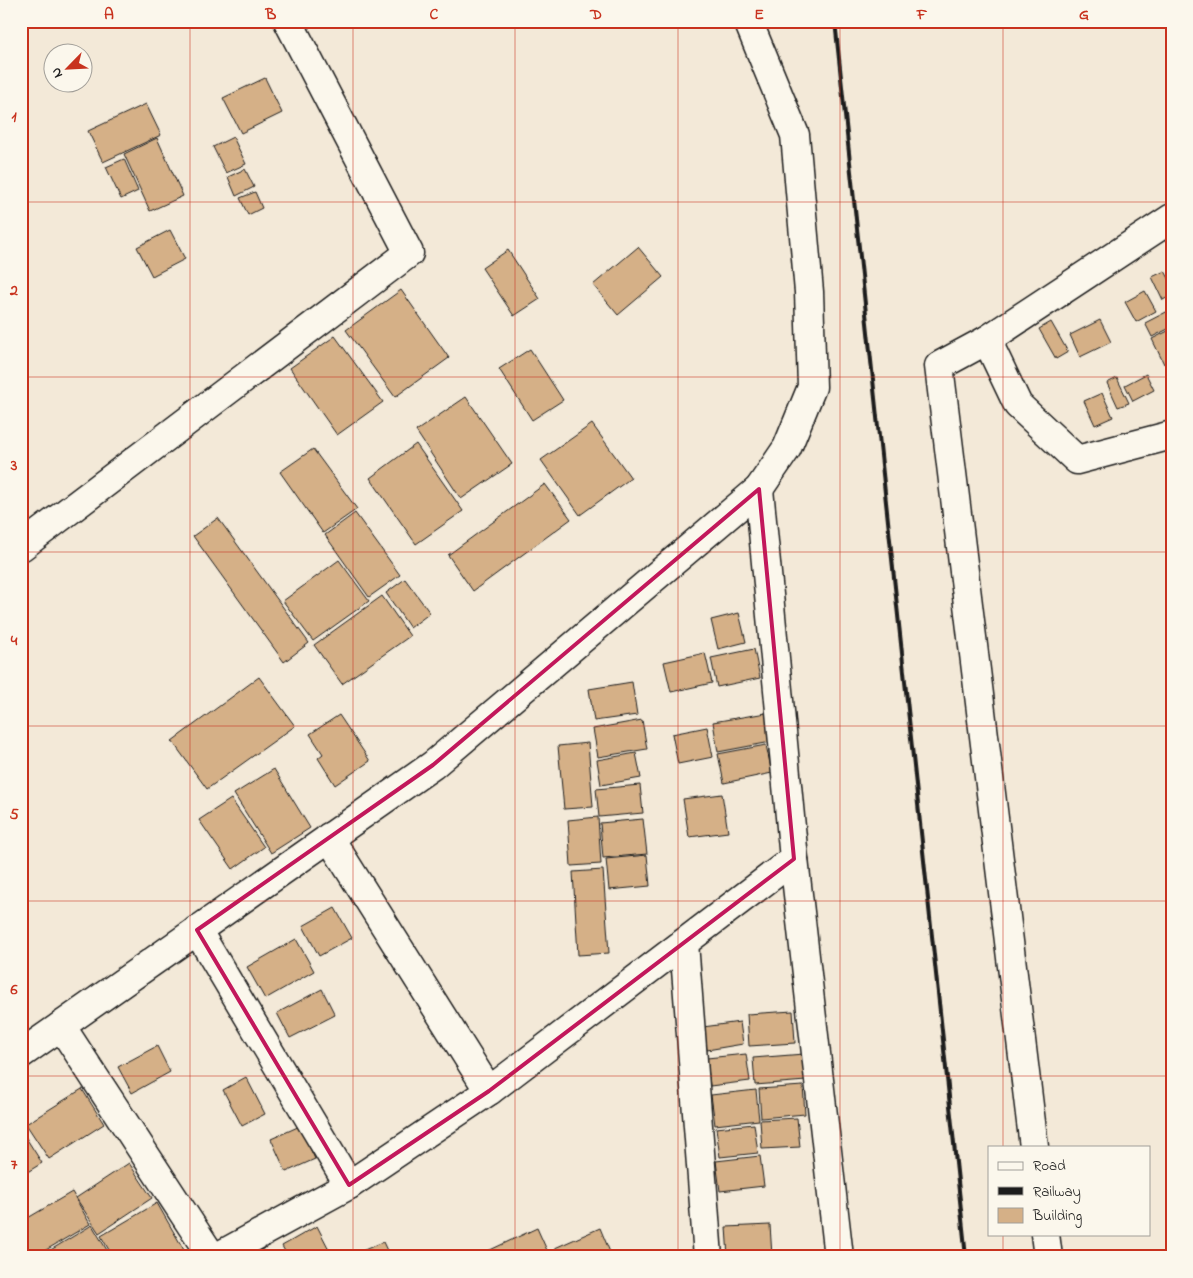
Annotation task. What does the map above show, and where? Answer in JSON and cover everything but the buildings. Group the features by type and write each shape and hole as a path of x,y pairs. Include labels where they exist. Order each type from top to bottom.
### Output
{"street":[{"path":"21,547 409,253 288,21"},
{"path":"21,1054 433,765 760,489 787,448 812,387 809,292 794,135 748,21"},
{"path":"1034,1146 939,366 987,340 1172,218"},
{"path":"987,340 1018,405 1077,460 1172,435"},
{"path":"760,489 794,859 839,1257"},
{"path":"329,837 489,1091"},
{"path":"217,1257 349,1185 489,1091 794,859"},
{"path":"197,930 349,1185"},
{"path":"684,943 708,1257"},
{"path":"61,1026 212,1257"},
{"path":"1045,1236 1048,1257"}],"highlighted area":[{"path":"759,489 794,859 489,1091 349,1185 197,930 433,765"}],"railway":[{"path":"835,21 966,1257"}]}
